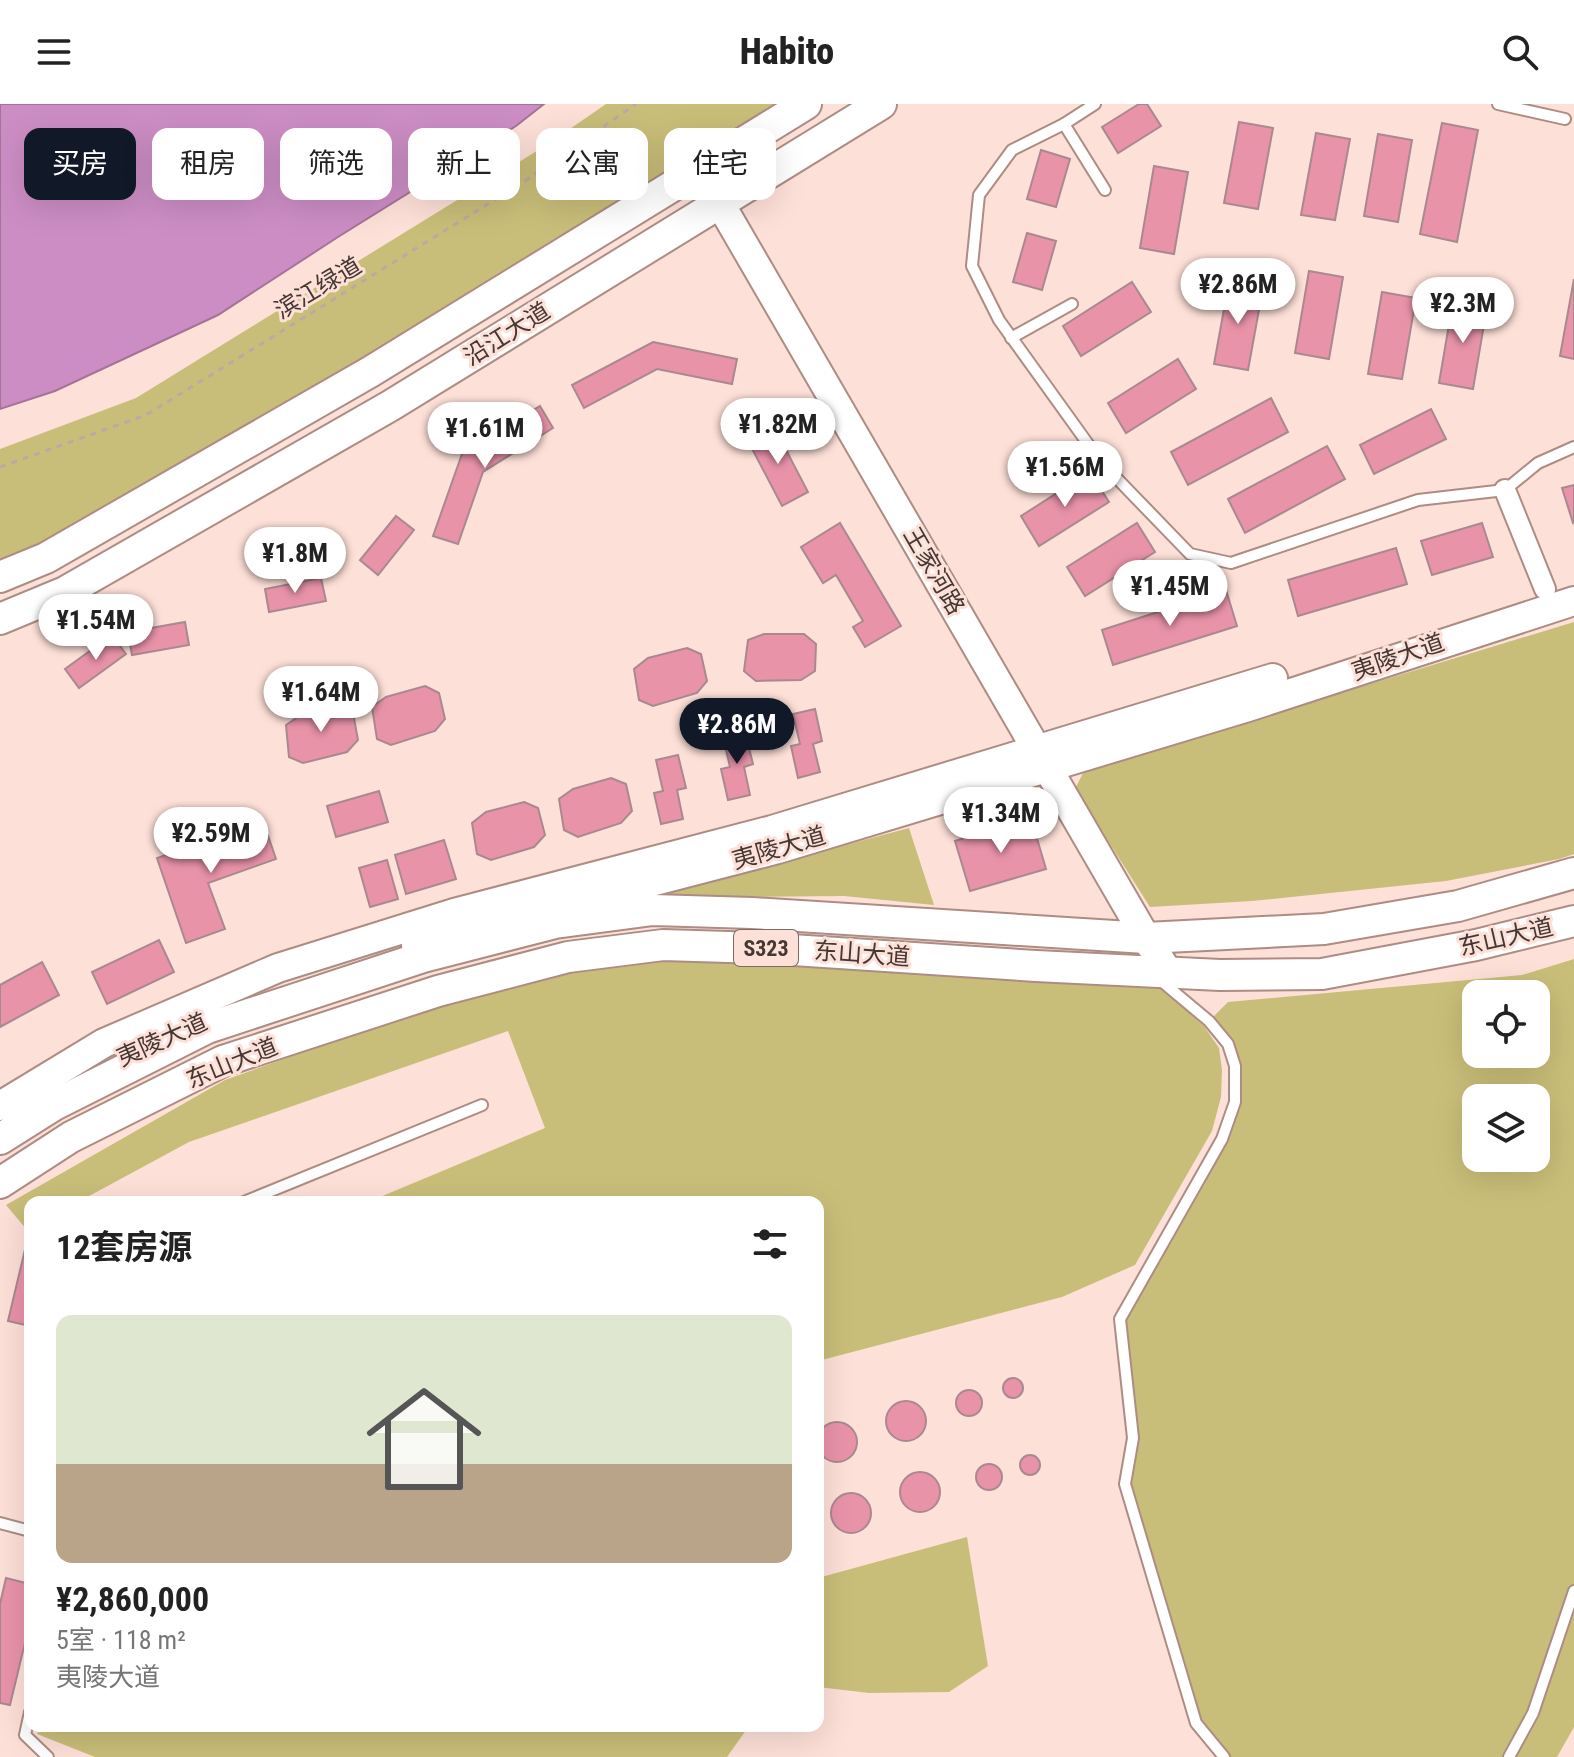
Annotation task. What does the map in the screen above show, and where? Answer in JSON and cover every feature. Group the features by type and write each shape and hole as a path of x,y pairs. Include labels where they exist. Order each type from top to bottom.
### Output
{"main road":[{"name":"沿江大道","path":"767,128 806,104"},
{"name":"沿江大道","path":"0,619 65,592 390,406 881,104"},
{"name":"沿江大道","path":"0,577 46,558 370,372 664,191"},
{"name":"王家河路","path":"707,200 1159,971"},
{"name":"夷陵大道","path":"0,1129 113,1061 285,987 459,932 778,849 1242,689 1574,580"},
{"name":"夷陵大道","path":"0,1106 104,1043 278,968 454,913 1248,707 1574,601"},
{"name":"东山大道","path":"0,1139 54,1105 207,1028 423,957 555,923 653,910 752,913 1137,937 1324,929 1458,906 1574,873"},
{"name":"东山大道","path":"0,1183 71,1137 223,1061 438,991 568,957 663,945 1220,975 1322,974 1476,945 1574,921"}],"street":[{"path":"1505,490 1545,589"}],"lane":[{"path":"1095,104 1064,124 1012,150 979,195 972,266 999,320 1101,462 1190,554 1231,563 1418,500 1505,490 1538,463 1574,447"},
{"path":"1498,104 1565,119"},
{"path":"1064,124 1105,190"},
{"path":"1011,338 1072,304"},
{"path":"1159,971 1228,1044 1235,1066 1235,1102 1222,1139 1120,1319 1133,1438 1125,1484 1196,1723 1224,1757"},
{"path":"259,1196 482,1105"},
{"path":"0,1523 24,1529"},
{"path":"1509,1757 1533,1713 1574,1591"},
{"path":"26,1732 25,1735 48,1757"}],"path":[{"name":"滨江绿道","path":"0,467 146,415 522,183 636,104"}],"shaded area":[{"path":"0,104 544,104 513,128 408,128 408,193 218,315 55,391 0,409"},
{"path":"606,104 783,104 743,128 664,128 664,176 648,185 648,128 571,128"},
{"path":"536,151 536,200 624,200 117,506 0,564 0,449 136,398 457,200 520,200 520,161"},
{"path":"1574,622 1574,854 1446,881 1252,901 1150,907 1075,789 1084,771"},
{"path":"909,828 934,905 844,896 719,897 620,905"},
{"path":"663,952 1148,976 1204,1026 1219,1048 1221,1097 1212,1131 1135,1265 1062,1297 824,1359 824,1196 382,1196 545,1128 508,1031 189,1142 89,1196 24,1196 24,1226 6,1205 225,1080 423,1009 562,972"},
{"path":"1574,959 1574,1727 1557,1757 1224,1757 1196,1723 1125,1484 1133,1438 1120,1319 1222,1139 1235,1102 1235,1065 1209,1021 1228,1002 1462,981 1462,1068 1550,1068 1550,980 1468,980 1522,975"},
{"path":"967,1537 988,1666 949,1692 869,1693 824,1688 824,1576"},
{"path":"745,1732 727,1757 95,1757 37,1734"}],"building":[{"path":"1139,104 1147,104 1161,126 1118,153 1102,127"},
{"path":"1239,122 1273,128 1258,209 1224,203"},
{"path":"1442,123 1478,130 1457,242 1420,234"},
{"path":"1316,133 1350,139 1335,220 1301,215"},
{"path":"1378,134 1412,140 1398,222 1364,216"},
{"path":"1041,150 1070,159 1056,207 1027,199"},
{"path":"1154,166 1188,172 1174,254 1140,248"},
{"path":"1027,233 1056,241 1042,290 1013,282"},
{"path":"1309,271 1343,277 1329,359 1295,353"},
{"path":"1574,279 1574,359 1560,356"},
{"path":"1132,282 1151,312 1081,356 1063,326"},
{"path":"1229,282 1263,288 1248,370 1214,364"},
{"path":"1382,292 1416,298 1402,379 1368,374"},
{"path":"1453,301 1487,307 1473,389 1439,383"},
{"path":"653,342 737,359 732,384 657,369 584,408 572,385"},
{"path":"1178,359 1196,389 1126,433 1108,403"},
{"path":"1271,398 1288,432 1188,485 1171,452"},
{"path":"540,406 553,428 483,472 458,544 433,536 462,454"},
{"path":"1431,409 1446,439 1374,474 1360,445"},
{"path":"773,425 808,492 782,506 747,439"},
{"path":"1327,446 1345,479 1245,533 1228,499"},
{"path":"1090,472 1109,502 1039,546 1021,516"},
{"path":"1574,485 1574,522 1573,523 1562,488"},
{"path":"396,516 414,530 378,575 360,560"},
{"path":"840,523 901,626 865,647 853,627 863,621 836,575 823,583 801,547"},
{"path":"1137,523 1155,552 1085,596 1067,567"},
{"path":"1482,523 1493,557 1432,575 1421,541"},
{"path":"1396,548 1407,584 1298,616 1288,580"},
{"path":"321,578 326,601 269,612 265,589"},
{"path":"1226,590 1237,626 1113,665 1102,630"},
{"path":"185,622 189,645 132,655 128,632"},
{"path":"764,634 804,634 816,644 815,671 801,680 756,681 744,671 748,640"},
{"path":"112,635 126,654 79,688 65,669"},
{"path":"687,648 701,654 707,681 697,693 653,706 639,700 634,669 648,658"},
{"path":"425,686 439,693 445,719 435,731 391,745 377,739 372,707 386,697"},
{"path":"339,706 353,713 358,740 347,752 303,763 289,757 286,725 301,715"},
{"path":"815,709 822,741 813,744 820,772 798,778 791,746 800,744 793,714"},
{"path":"745,732 753,764 744,767 750,795 728,800 721,769 730,767 723,737"},
{"path":"678,755 686,788 677,790 683,819 661,824 654,793 663,791 656,760"},
{"path":"611,778 626,784 632,811 621,823 578,837 564,830 559,799 573,789"},
{"path":"379,791 388,822 336,837 327,806"},
{"path":"524,802 538,808 545,835 534,847 491,860 477,854 472,823 486,812"},
{"path":"1031,818 1046,869 970,891 955,841"},
{"path":"263,821 276,859 208,883 225,929 186,943 157,858"},
{"path":"444,840 456,879 406,894 395,855"},
{"path":"387,860 398,899 370,907 359,868"},
{"path":"159,940 174,972 107,1004 92,972"},
{"path":"42,962 59,995 0,1027 0,985"},
{"path":"24,1254 24,1325 8,1321"},
{"path":"1013,1378 1020,1381 1023,1388 1020,1395 1013,1398 1006,1395 1003,1388 1006,1381"},
{"path":"969,1390 978,1394 982,1403 978,1412 969,1416 960,1412 956,1403 960,1394"},
{"path":"906,1401 920,1407 926,1421 920,1435 906,1441 892,1435 886,1421 892,1407"},
{"path":"837,1422 851,1428 857,1442 851,1456 837,1462 824,1457 824,1427"},
{"path":"1030,1455 1037,1458 1040,1465 1037,1472 1030,1475 1023,1472 1020,1465 1023,1458"},
{"path":"989,1464 998,1468 1002,1477 998,1486 989,1490 980,1486 976,1477 980,1468"},
{"path":"920,1472 934,1478 940,1492 934,1506 920,1512 906,1506 900,1492 906,1478"},
{"path":"851,1493 865,1499 871,1513 865,1527 851,1533 837,1527 831,1513 837,1499"},
{"path":"6,1578 24,1582 24,1647 10,1705 0,1703 0,1604"}]}
